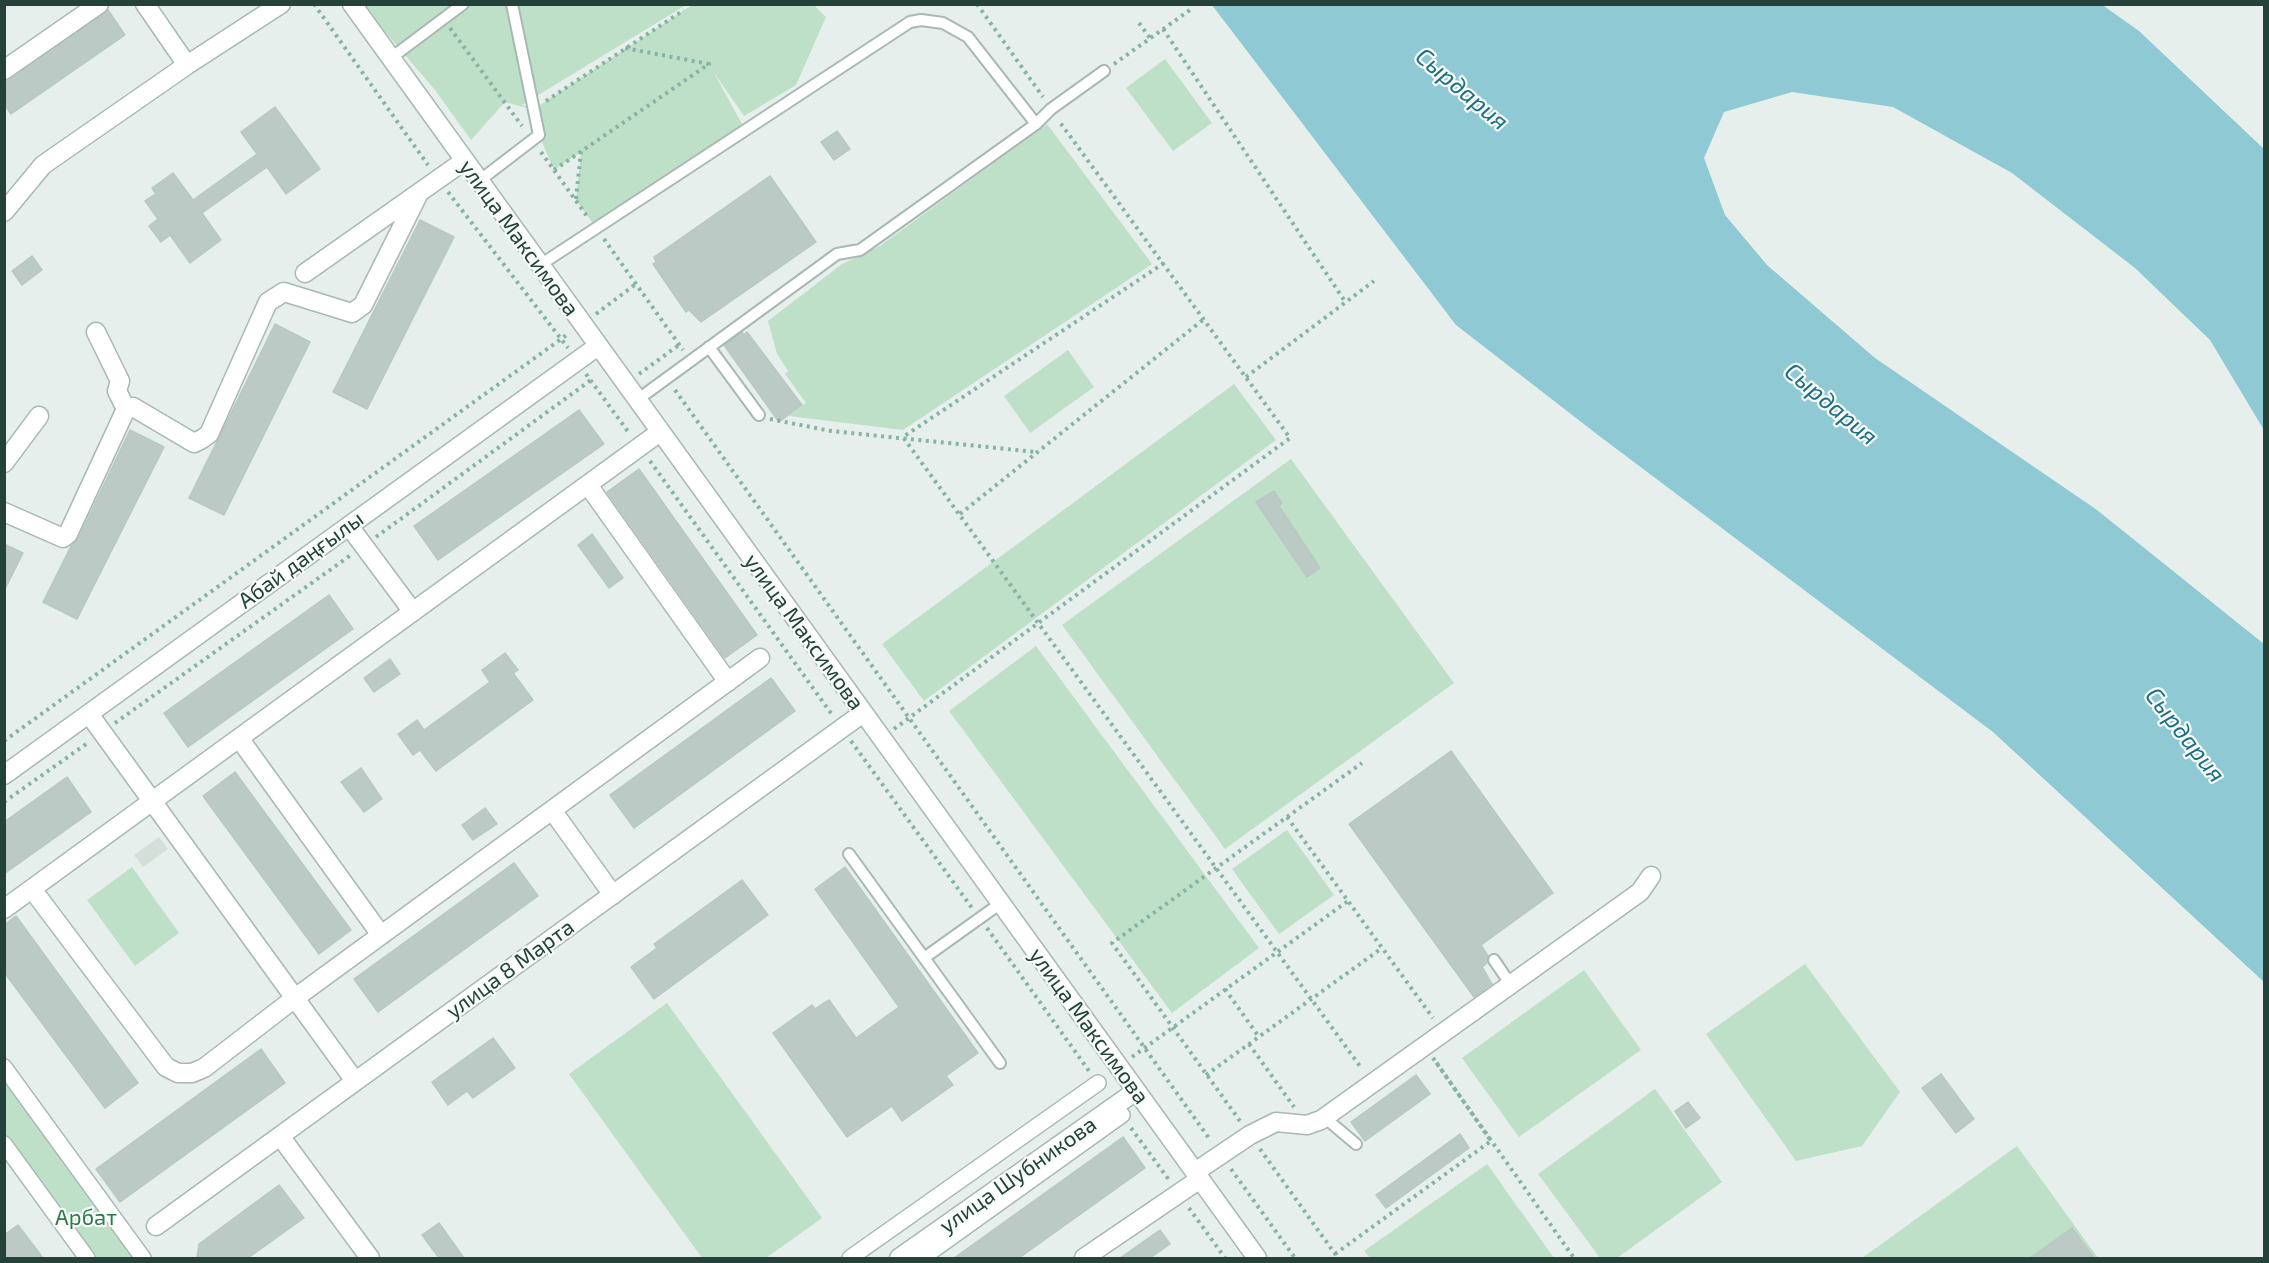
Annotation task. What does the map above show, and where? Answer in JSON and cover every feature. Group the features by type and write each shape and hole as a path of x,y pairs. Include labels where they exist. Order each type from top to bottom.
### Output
{"street":[{"path":"4,70 99,4"},
{"path":"145,4 187,65"},
{"path":"4,212 43,165 187,65 281,4"},
{"name":"улица Максимова","path":"352,4 1257,1258"},
{"path":"305,273 464,161"},
{"path":"4,512 63,538 68,534 126,409 133,407 194,443 209,434 268,302 284,291 352,313 363,305 418,195"},
{"path":"96,332 120,381 117,391 126,409"},
{"name":"Абай даңғылы","path":"4,775 598,346"},
{"path":"4,462 39,416"},
{"path":"4,909 660,432"},
{"path":"588,485 728,681"},
{"path":"349,526 413,612"},
{"path":"32,889 166,1067 178,1073 204,1068 295,998 760,658"},
{"name":"улица 8 Марта","path":"156,1226 863,713"},
{"path":"88,714 355,1081"},
{"path":"239,738 381,935"},
{"path":"552,810 613,895"},
{"path":"1084,1258 1179,1194 1220,1154 1250,1135 1276,1122 1306,1125 1324,1117 1640,891 1651,876"},
{"path":"4,1067 143,1258"},
{"path":"850,1258 1098,1083"},
{"name":"улица Шубникова","path":"899,1258 1136,1091"},
{"path":"922,1258 1122,1115"},
{"path":"280,1136 370,1258"},
{"path":"4,1144 87,1258"}],"lane":[{"path":"391,58 463,4"},
{"path":"479,181 539,135 512,4"},
{"path":"540,265 910,22 921,20 943,23 968,37 1036,124"},
{"path":"637,400 837,254 860,250 1036,124 1051,109 1104,71"},
{"path":"709,347 759,415"},
{"path":"849,854 1000,1063"},
{"path":"924,958 1000,903"},
{"path":"1494,960 1511,985"},
{"path":"1324,1117 1356,1144"}],"path":[{"path":"314,4 438,178 640,447 1098,1083"},
{"path":"882,739 1290,438 976,4"},
{"path":"518,120 684,10"},
{"path":"1104,71 1190,10"},
{"path":"444,19 691,360"},
{"path":"1139,23 1150,38"},
{"path":"1163,29 1346,303"},
{"path":"554,170 709,64 625,48"},
{"path":"576,200 582,151"},
{"path":"903,437 1164,263"},
{"path":"1246,377 1374,281"},
{"path":"4,741 636,284"},
{"path":"960,514 1204,320"},
{"path":"667,378 1295,1258"},
{"path":"759,415 774,421 831,431 1037,453"},
{"path":"903,437 1371,1082"},
{"path":"4,802 102,733"},
{"path":"1362,763 1112,943 1336,1256 1491,1141 1425,1046"},
{"path":"1287,817 1443,1032"},
{"path":"1118,1066 1348,901"},
{"path":"1206,1075 1382,948"},
{"path":"1225,989 1259,1037"},
{"path":"1249,1044 1306,1125"},
{"path":"1425,1046 1574,1258"},
{"path":"1122,1115 1225,1258"}],"shaded area":[{"path":"159,837 168,849 143,867 134,855"}],"green space":[{"path":"362,5 686,5 522,105 534,109 692,5 814,5 826,17 796,85 744,116 714,73 742,124 596,228 576,200 581,152 554,170 539,135 534,110 505,102 471,140 435,90"},
{"path":"1165,59 1212,123 1173,151 1126,88"},
{"path":"1047,124 1152,264 903,430 789,416 806,403 785,374 788,371 777,354 768,321 842,264 880,246"},
{"path":"1068,350 1094,387 1030,433 1004,396"},
{"path":"1234,384 1276,440 924,701 882,644"},
{"path":"1291,459 1454,683 1225,849 1062,625"},
{"path":"1036,646 1259,948 1172,1013 949,711"},
{"path":"1287,830 1334,895 1279,934 1232,869"},
{"path":"132,867 179,933 135,966 87,900"},
{"path":"1805,964 1900,1092 1862,1146 1796,1161 1706,1034"},
{"path":"1584,970 1641,1050 1519,1137 1462,1058"},
{"path":"667,1003 822,1218 766,1258 702,1258 569,1074"},
{"name":"Арбат","path":"4,1054 153,1258 78,1258 5,1156"},
{"path":"1655,1089 1722,1182 1617,1258 1600,1258 1538,1174"},
{"path":"2017,1146 2098,1258 1862,1258"},
{"path":"1487,1164 1554,1258 1370,1258 1364,1251"}],"water":[{"name":"Сырдария","path":"2101,4 2139,31 2264,149 2264,430 2210,340 2135,268 2012,173 1893,107 1792,92 1724,112 1704,158 1725,215 1767,265 1875,358 2097,510 2264,644 2264,982 1993,732 1598,435 1456,325 1212,5"}],"building":[{"path":"108,10 125,35 11,114 4,104 4,81"},
{"path":"275,107 320,169 286,194 267,167 202,213 221,240 190,263 170,235 161,242 149,226 158,219 145,201 156,194 152,188 173,173 193,200 257,154 241,132"},
{"path":"837,131 850,149 834,160 821,142"},
{"path":"770,176 816,242 701,322 689,310 686,312 653,264 656,262 654,257"},
{"path":"420,220 454,237 367,409 333,392"},
{"path":"32,256 42,270 22,285 12,271"},
{"path":"275,324 310,342 224,515 189,498"},
{"path":"742,332 744,335 747,332 802,405 779,422 724,345"},
{"path":"579,410 604,444 438,560 414,526"},
{"path":"130,430 164,447 77,619 43,602 71,546 78,539"},
{"path":"639,469 757,635 725,658 607,492"},
{"path":"1274,491 1282,503 1279,506 1320,568 1307,577 1256,502"},
{"path":"592,534 623,578 609,588 578,545"},
{"path":"4,544 23,553 4,591"},
{"path":"329,595 353,629 188,747 164,713"},
{"path":"505,653 518,670 513,673 533,700 436,771 420,750 413,755 398,734 417,720 424,730 490,682 482,670"},
{"path":"390,659 400,674 374,692 364,678"},
{"path":"771,678 795,711 634,828 610,795"},
{"path":"1451,751 1553,893 1481,945 1488,956 1487,963 1482,967 1492,984 1474,997 1349,824"},
{"path":"361,768 382,799 364,812 341,782"},
{"path":"235,772 351,930 319,954 203,796"},
{"path":"67,777 91,812 4,874 4,822"},
{"path":"485,808 497,824 473,840 462,825"},
{"path":"514,863 538,896 378,1012 354,979"},
{"path":"845,867 978,1053 946,1076 953,1085 902,1121 892,1106 847,1137 773,1033 812,1005 815,1009 829,1000 856,1038 899,1007 815,889"},
{"path":"742,880 768,915 654,999 631,967 657,948 654,944"},
{"path":"16,916 138,1083 105,1108 4,972 4,925"},
{"path":"493,1038 515,1068 473,1098 467,1091 448,1105 432,1082"},
{"path":"261,1049 285,1083 120,1202 96,1169"},
{"path":"1941,1074 1974,1119 1956,1133 1922,1088"},
{"path":"1416,1075 1430,1094 1365,1141 1351,1122"},
{"path":"1688,1102 1700,1118 1686,1128 1675,1111"},
{"path":"1460,1134 1469,1148 1386,1208 1376,1195"},
{"path":"1123,1137 1145,1168 1019,1258 954,1258"},
{"path":"279,1185 304,1218 248,1258 197,1258 199,1244"},
{"path":"439,1223 464,1258 439,1258 422,1235"},
{"path":"18,1225 43,1258 4,1258 4,1235"},
{"path":"2072,1228 2094,1258 2030,1258"},
{"path":"1160,1230 1170,1244 1150,1258 1120,1258"}]}
